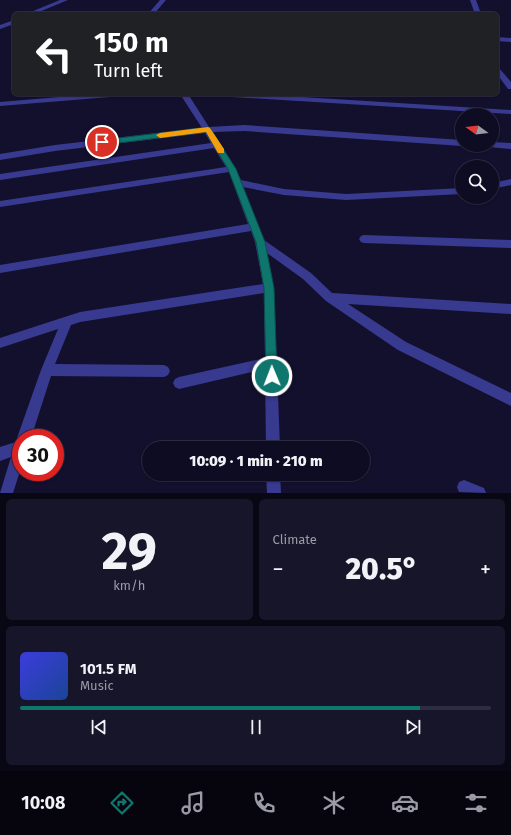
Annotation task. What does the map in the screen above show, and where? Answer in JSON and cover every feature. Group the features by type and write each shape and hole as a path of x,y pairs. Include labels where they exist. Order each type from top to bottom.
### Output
{"street":[{"path":"34,12 65,0"},
{"path":"153,12 163,0"},
{"path":"473,0 477,12"},
{"path":"0,27 12,23"},
{"path":"499,39 511,40"},
{"path":"499,74 511,74"},
{"path":"499,75 511,87"},
{"path":"0,104 98,96"},
{"path":"185,96 232,169 260,242 269,288 273,441"},
{"path":"249,96 511,112"},
{"path":"0,157 55,148 208,130 244,128 455,143"},
{"path":"0,177 217,145"},
{"path":"499,145 511,146"},
{"path":"0,204 232,169"},
{"path":"499,185 511,182"},
{"path":"238,183 284,192 346,197 455,190"},
{"path":"0,269 255,227"},
{"path":"364,239 511,244"},
{"path":"260,242 307,276 330,298 402,346 511,400"},
{"path":"0,343 80,317 269,288"},
{"path":"330,298 511,309"},
{"path":"27,429 47,370 67,321"},
{"path":"179,384 272,362"},
{"path":"47,370 164,371"},
{"path":"495,392 511,391"},
{"path":"0,454 21,447 6,493"},
{"path":"274,481 274,493"},
{"path":"464,487 479,493"}],"slow traffic":[{"path":"160,135 208,130 221,151"}],"route":[{"path":"102,142 208,130 232,169 260,242 269,288 272,376"}]}
